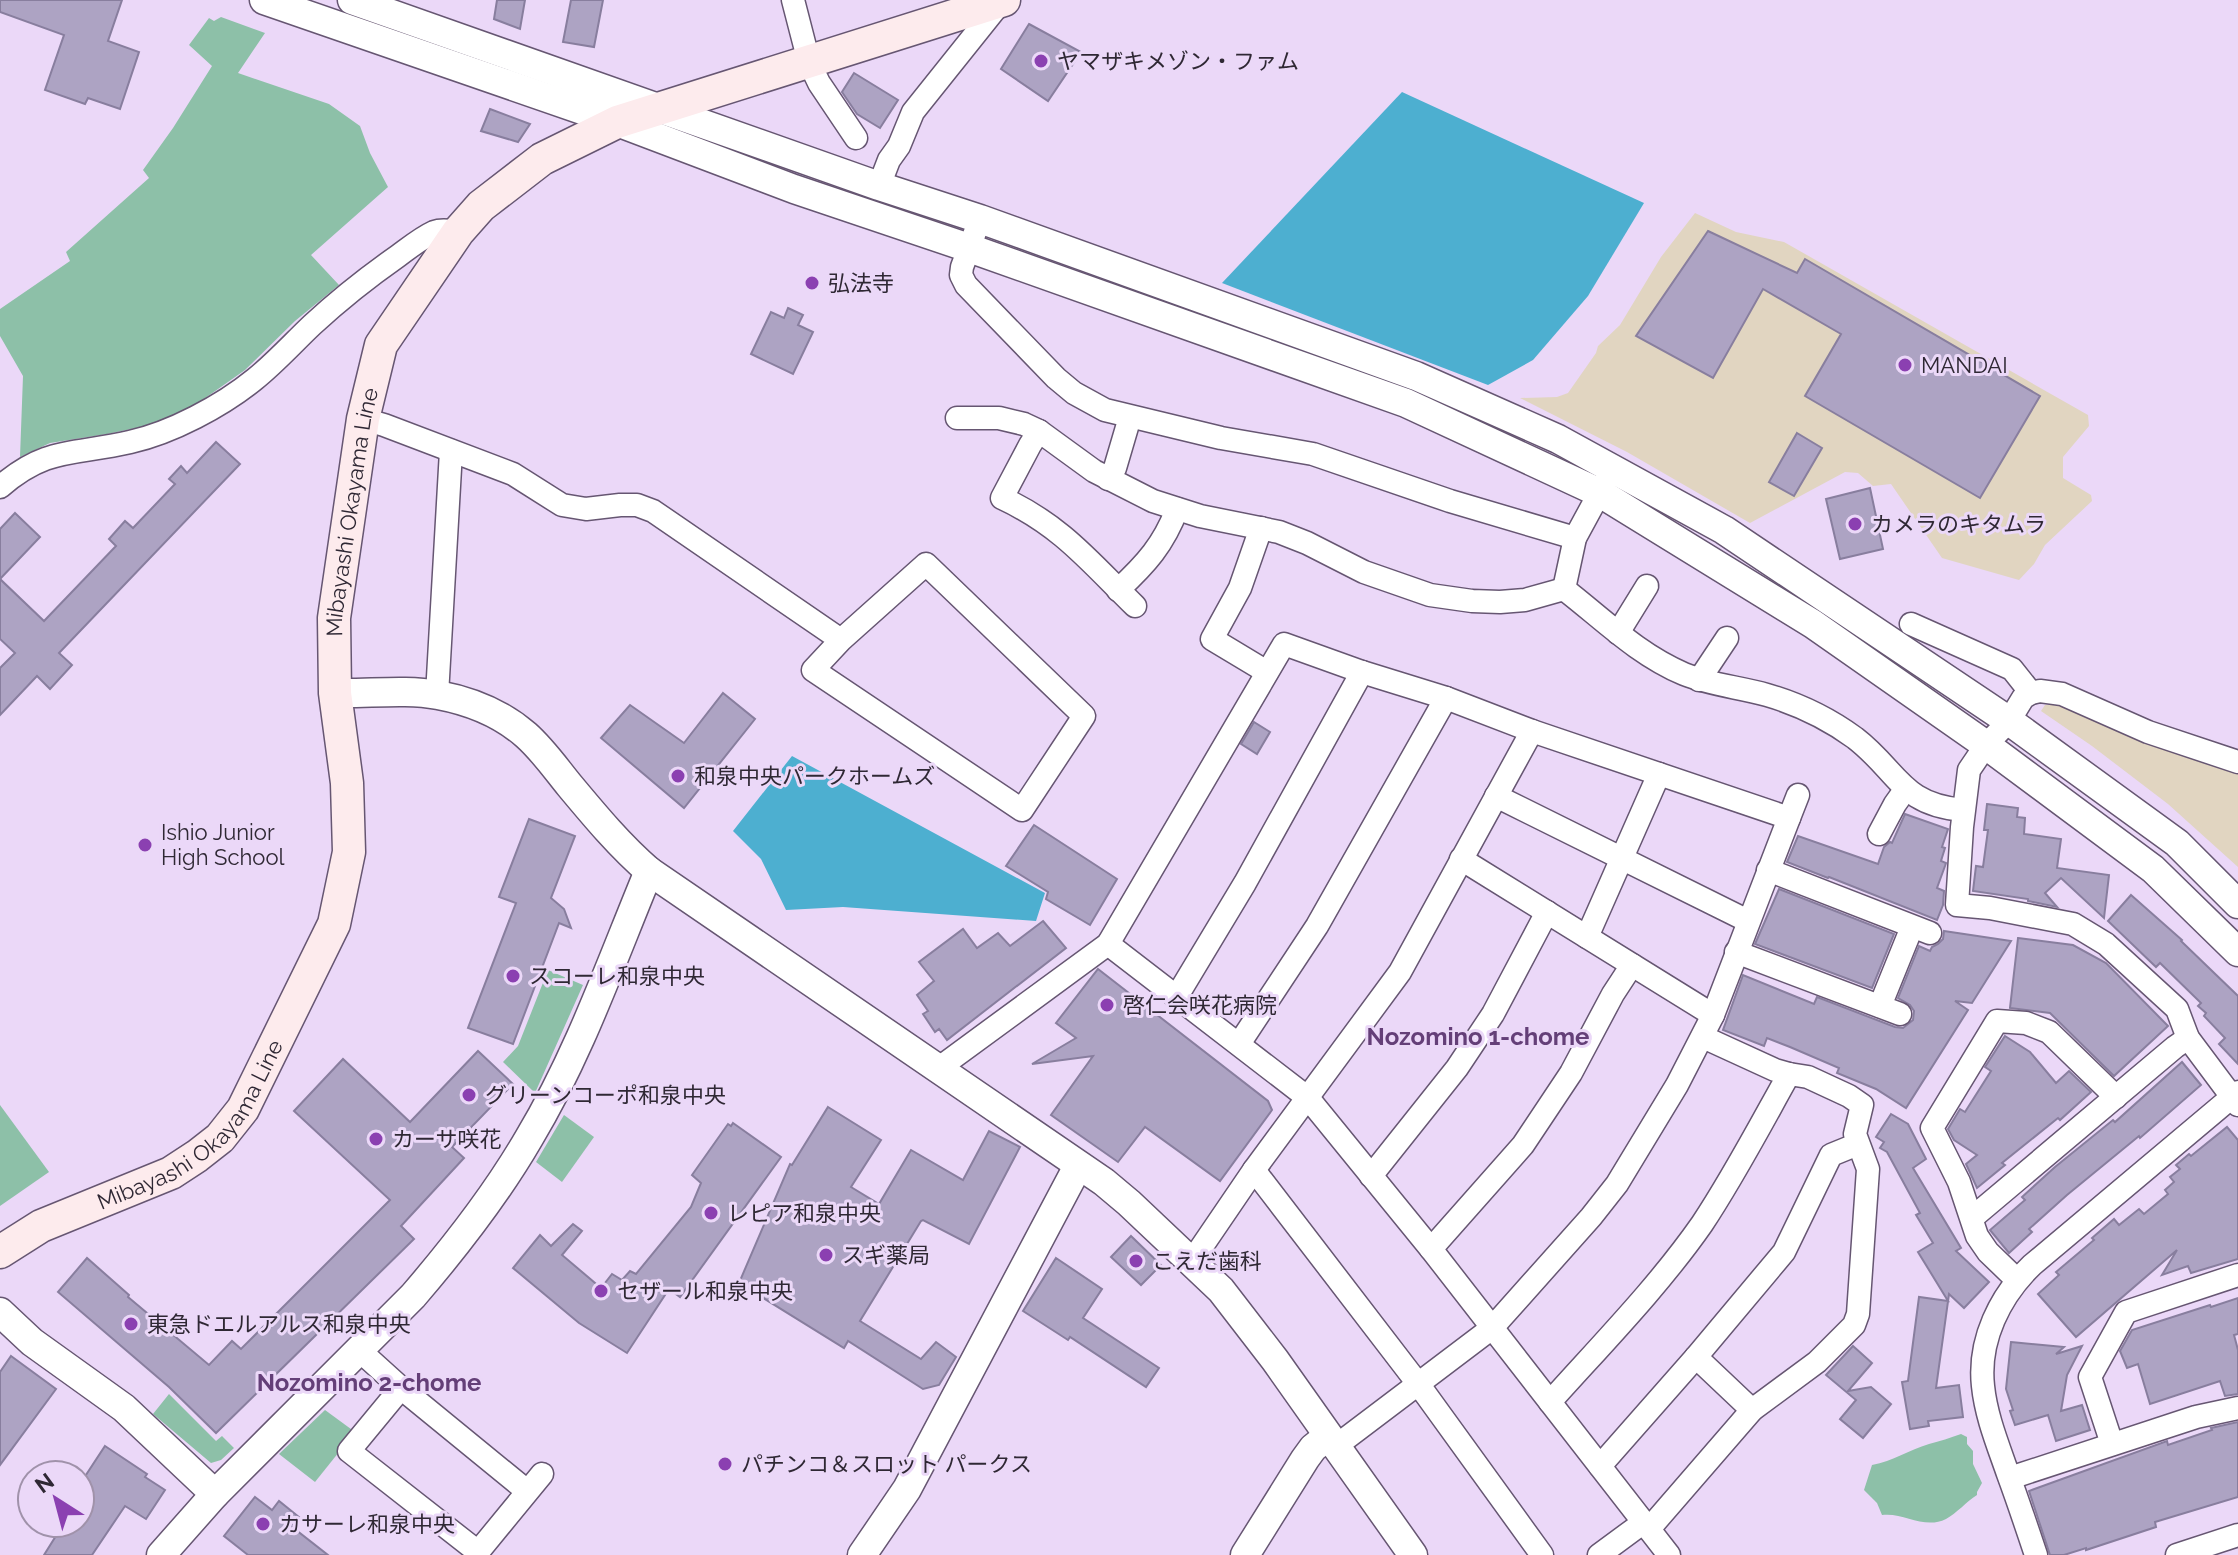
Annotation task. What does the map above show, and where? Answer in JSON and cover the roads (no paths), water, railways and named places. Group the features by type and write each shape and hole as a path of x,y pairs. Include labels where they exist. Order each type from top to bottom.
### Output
{"main road":[{"name":"Mibayashi Okayama Line","path":"0,1252 41,1226 171,1173 220,1138 243,1109 334,924 349,852 347,783 335,693 334,618 363,419 381,345 458,232 481,206 542,159 617,122 1002,0"}],"street":[{"path":"264,0 617,122 794,189 1406,403 1724,530 2009,721 2177,843 2238,904"},
{"path":"352,0 980,219 1416,376 1558,439 1606,481 1986,745 2153,869 2238,952"},
{"path":"793,0 809,62 819,83 856,138"},
{"path":"879,186 913,112 1002,0"},
{"path":"980,219 961,275 966,285 1056,378 1074,393 1105,410 1221,438 1313,454 1450,501 1575,538"},
{"path":"0,487 39,460 54,454 131,442 168,431 200,415 253,381 377,270 432,233 447,230 458,232"},
{"path":"1108,479 1115,468 1130,417"},
{"path":"957,418 999,418 1024,424 1108,479 1153,501 1200,516 1279,532 1375,577 1430,595 1500,602 1525,600 1564,589"},
{"path":"363,419 513,474 562,505 574,509 637,505 653,511 841,640"},
{"path":"1039,431 1002,498 1057,530 1135,606"},
{"path":"437,695 451,451"},
{"path":"1564,589 1575,538 1606,481"},
{"path":"1118,590 1159,547 1177,509"},
{"path":"1261,528 1240,588 1212,639 1267,672"},
{"path":"926,564 1084,716 1022,810 813,670 841,640 926,564"},
{"path":"1618,633 1647,586"},
{"path":"1564,589 1636,648 1657,661 1699,680 1787,702 1830,722 1855,739 1916,798 1949,809 1963,810"},
{"path":"1911,624 2012,669 2031,693"},
{"path":"1699,680 1727,638"},
{"path":"939,1068 1108,944 1284,644 1789,818"},
{"path":"1177,996 1245,883 1362,672"},
{"path":"2036,1555 1987,1409 1982,1385 1985,1349 1996,1313 2017,1280 2236,1098 2188,1038 2177,1009 2106,944 2073,924 1957,905 1963,810 1969,770 1986,745 2009,721 2023,698 2040,691 2062,694 2148,732 2238,762"},
{"path":"335,693 437,695 468,702 499,716 526,735 548,757 605,827 649,871 1104,1182 1221,1290 1275,1360 1413,1555"},
{"path":"1239,1044 1317,926 1446,698"},
{"path":"1192,1261 1254,1170 1400,972 1532,731"},
{"path":"1587,937 1659,774"},
{"path":"1879,834 1905,790"},
{"path":"1245,1555 1313,1448 1332,1441 1419,1385 1492,1328 1617,1184 1703,1037 1798,795"},
{"path":"1496,796 1748,921"},
{"path":"1461,859 1713,1015"},
{"path":"1736,952 1890,1010 1921,930 1768,870"},
{"path":"161,1555 215,1494 413,1296 493,1195 560,1080 649,871"},
{"path":"1371,1176 1457,1068 1493,1014 1547,912"},
{"path":"1108,944 1308,1098 1431,1249 1669,1555"},
{"path":"1431,1249 1523,1145 1571,1073 1632,965"},
{"path":"2017,1280 1988,1252 1977,1236 1959,1182 1932,1128 1997,1021 2026,1023 2049,1032 2116,1097"},
{"path":"1599,1555 1646,1526 1752,1410 1817,1362 1854,1325 1858,1314 1868,1169 1855,1134 1862,1105 1808,1077 1789,1074 1703,1037"},
{"path":"1972,1218 2188,1038"},
{"path":"1550,1402 1701,1225 1789,1074"},
{"path":"1600,1466 1784,1252 1831,1155 1858,1144"},
{"path":"862,1555 907,1489 1078,1166"},
{"path":"1254,1170 1419,1385 1542,1555"},
{"path":"2112,1444 2090,1377 2126,1312 2238,1275"},
{"path":"0,1312 32,1342 124,1408 215,1494"},
{"path":"359,1350 527,1491"},
{"path":"1696,1357 1752,1410"},
{"path":"401,1388 349,1451 478,1552 542,1474"},
{"path":"2010,1478 2196,1417 2238,1408"},
{"path":"2177,1555 2238,1535"}],"water":[{"path":"1402,92 1644,203 1588,296 1533,360 1488,385 1222,283"},
{"path":"792,756 1045,893 1036,921 843,907 786,910 761,859 733,831"}],"place":[{"name":"ヤマザキメゾン・ファム","path":"1041,61"},
{"name":"弘法寺","path":"812,283"},
{"name":"MANDAI","path":"1905,365"},
{"name":"カメラのキタムラ","path":"1855,524"},
{"name":"和泉中央パークホームズ","path":"678,776"},
{"name":"Ishio Junior High School","path":"145,845"},
{"name":"スコーレ和泉中央","path":"513,976"},
{"name":"啓仁会咲花病院","path":"1107,1005"},
{"name":"グリーンコーポ和泉中央","path":"469,1095"},
{"name":"カーサ咲花","path":"376,1139"},
{"name":"レピア和泉中央","path":"711,1213"},
{"name":"スギ薬局","path":"826,1255"},
{"name":"こえだ歯科","path":"1136,1261"},
{"name":"セザール和泉中央","path":"601,1291"},
{"name":"東急ドエルアルス和泉中央","path":"131,1324"},
{"name":"パチンコ＆スロット パークス","path":"725,1464"},
{"name":"カサーレ和泉中央","path":"263,1524"}],"district":[{"name":"Nozomino 1-chome","path":"1478,1036"},
{"name":"Nozomino 2-chome","path":"369,1382"}]}
